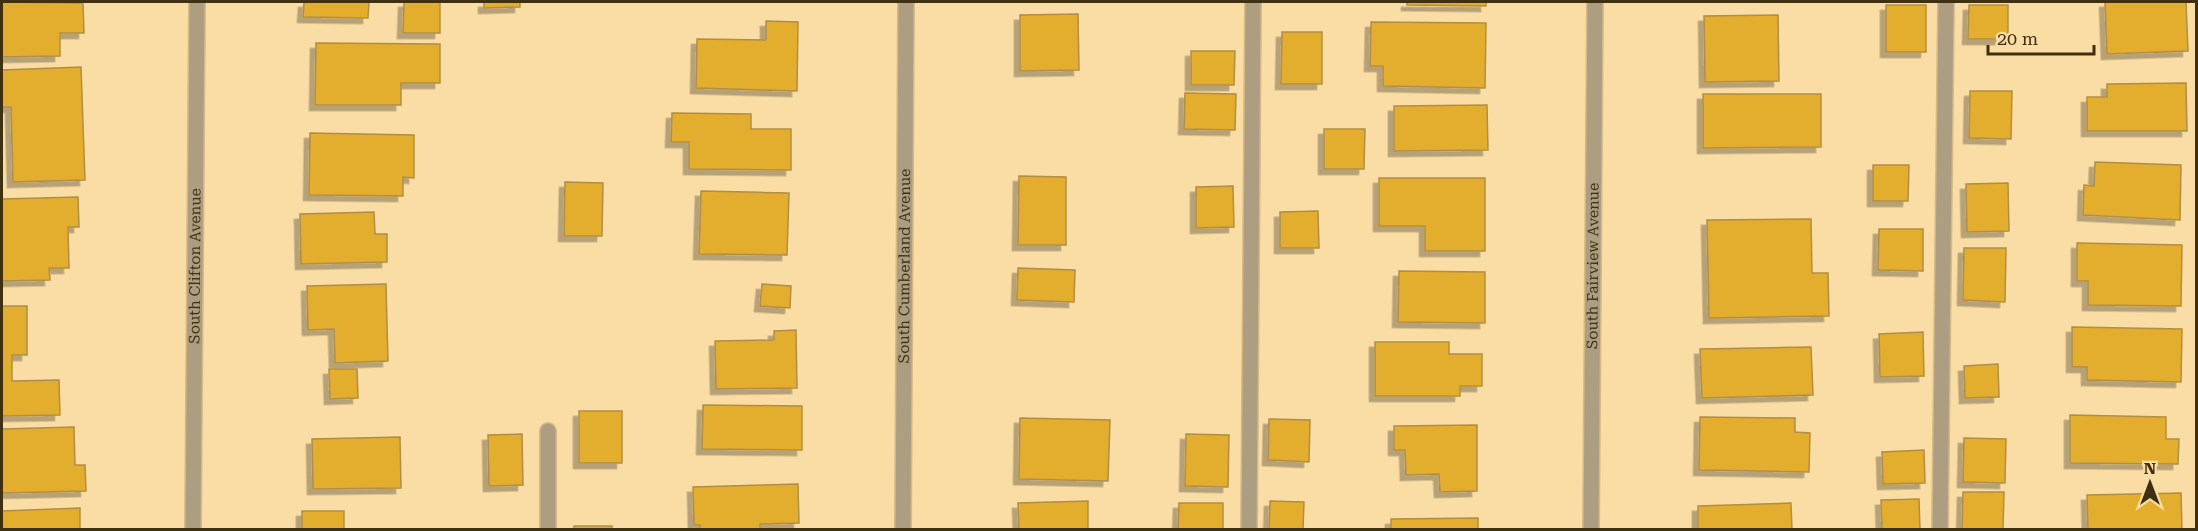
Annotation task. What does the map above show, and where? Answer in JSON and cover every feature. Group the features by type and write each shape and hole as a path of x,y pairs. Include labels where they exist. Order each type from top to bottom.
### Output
{"street":[{"name":"South Clifton Avenue","path":"193,530 197,2"},
{"name":"South Cumberland Avenue","path":"903,530 906,2"},
{"path":"1249,530 1253,2"},
{"name":"South Fairview Avenue","path":"1591,530 1596,2"},
{"path":"1940,530 1946,2"},
{"path":"548,431 548,530"}],"building":[{"path":"2,2 83,3 84,33 60,33 60,56 2,57"},
{"path":"304,2 369,2 368,18 303,17"},
{"path":"404,2 440,2 440,33 403,33"},
{"path":"484,2 520,2 520,7 484,8"},
{"path":"1407,2 1486,2 1486,6 1407,5"},
{"path":"2105,2 2186,2 2188,51 2107,54"},
{"path":"1886,5 1926,5 1926,52 1886,52"},
{"path":"1969,5 2008,5 2008,39 1968,39"},
{"path":"1078,14 1079,70 1020,71 1020,15"},
{"path":"1778,15 1779,81 1705,82 1704,16"},
{"path":"766,21 798,22 797,91 696,88 697,39 766,40"},
{"path":"1371,22 1486,23 1485,88 1383,86 1383,66 1370,66"},
{"path":"1282,32 1322,32 1322,84 1281,84"},
{"path":"316,43 440,44 440,83 401,83 401,105 315,105"},
{"path":"1191,51 1235,51 1234,85 1191,85"},
{"path":"81,67 85,180 13,182 11,107 2,107 2,70"},
{"path":"2186,83 2187,131 2087,131 2087,97 2107,97 2107,84"},
{"path":"1970,91 2012,91 2011,139 1969,138"},
{"path":"1185,93 1236,94 1235,130 1184,129"},
{"path":"1703,94 1821,94 1821,147 1703,148"},
{"path":"1487,105 1488,150 1394,151 1394,106"},
{"path":"672,113 751,114 751,129 791,129 791,170 689,169 689,142 671,142"},
{"path":"1324,129 1365,129 1364,169 1324,169"},
{"path":"310,133 414,135 414,178 403,177 403,196 309,195"},
{"path":"2095,162 2181,165 2180,220 2083,215 2084,185 2094,186"},
{"path":"1873,165 1909,165 1908,201 1873,201"},
{"path":"1019,176 1066,177 1066,245 1018,245"},
{"path":"1379,178 1485,178 1485,251 1425,251 1425,226 1379,226"},
{"path":"565,182 603,183 602,236 564,236"},
{"path":"2008,183 2009,231 1967,232 1966,184"},
{"path":"1233,186 1234,227 1196,228 1196,187"},
{"path":"701,191 789,193 787,255 699,254"},
{"path":"78,197 79,227 68,227 69,268 49,268 50,280 2,281 2,199"},
{"path":"1318,211 1319,248 1280,248 1280,212"},
{"path":"374,212 375,234 387,234 387,262 301,264 300,214"},
{"path":"1811,219 1812,273 1828,273 1829,316 1709,318 1707,220"},
{"path":"1879,229 1923,229 1923,271 1878,270"},
{"path":"2077,243 2182,245 2181,306 2088,305 2088,281 2077,281"},
{"path":"1964,248 2006,248 2005,302 1963,300"},
{"path":"1018,268 1075,270 1074,302 1017,300"},
{"path":"1399,271 1485,272 1485,323 1398,322"},
{"path":"386,284 388,361 335,363 334,329 308,330 307,286"},
{"path":"762,284 791,286 790,308 760,306"},
{"path":"2,306 27,306 27,355 12,355 12,381 59,380 60,415 2,416"},
{"path":"2072,327 2182,329 2181,382 2087,380 2087,367 2072,367"},
{"path":"796,330 797,388 716,389 715,341 774,340 774,331"},
{"path":"1923,332 1924,376 1880,377 1879,334"},
{"path":"1375,342 1449,342 1449,354 1482,354 1482,386 1460,386 1460,396 1375,396"},
{"path":"1811,347 1813,395 1702,398 1700,349"},
{"path":"1998,364 1999,397 1965,398 1964,366"},
{"path":"329,369 357,369 358,398 330,399"},
{"path":"703,405 802,406 802,450 702,449"},
{"path":"579,411 622,411 622,463 579,463"},
{"path":"2070,415 2166,417 2166,439 2179,439 2178,464 2070,463"},
{"path":"1700,417 1795,418 1795,432 1810,433 1809,472 1699,470"},
{"path":"1020,418 1110,420 1108,481 1019,479"},
{"path":"1269,419 1310,420 1309,462 1268,460"},
{"path":"1477,425 1477,491 1440,492 1439,474 1406,475 1405,450 1394,450 1394,426"},
{"path":"74,427 75,465 85,465 86,491 2,493 2,429"},
{"path":"522,434 523,485 489,486 488,435"},
{"path":"1186,434 1229,435 1228,487 1185,486"},
{"path":"400,437 401,488 313,489 312,439"},
{"path":"1964,438 2006,439 2005,483 1963,482"},
{"path":"1924,450 1925,483 1883,484 1882,452"},
{"path":"798,484 799,523 760,524 760,530 700,530 700,525 694,525 693,487"},
{"path":"1963,492 2004,492 2003,530 1962,530"},
{"path":"2181,493 2182,530 2088,530 2087,495"},
{"path":"1919,499 1920,530 1882,530 1881,500"},
{"path":"1088,501 1088,530 1019,530 1018,503"},
{"path":"1270,501 1304,502 1303,530 1269,530"},
{"path":"1179,503 1223,503 1223,530 1178,530"},
{"path":"1791,503 1792,530 1698,530 1698,506"},
{"path":"80,508 80,530 2,530 2,511"},
{"path":"302,511 344,511 344,530 302,530"},
{"path":"1478,518 1478,530 1391,530 1391,519"},
{"path":"574,526 612,526 612,530 574,530"}]}
